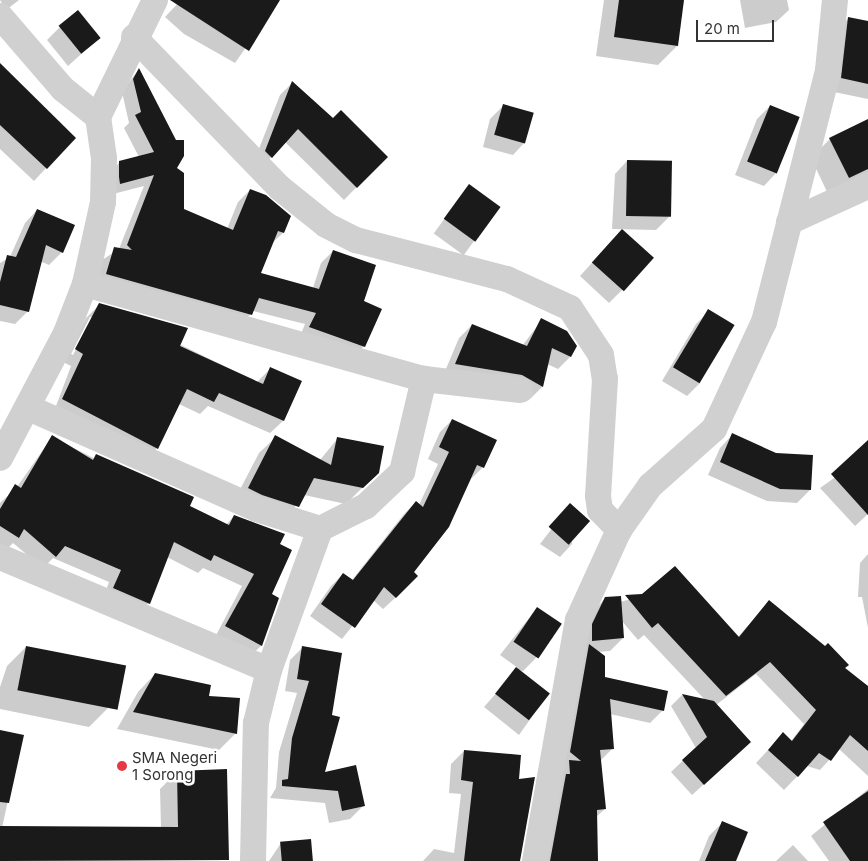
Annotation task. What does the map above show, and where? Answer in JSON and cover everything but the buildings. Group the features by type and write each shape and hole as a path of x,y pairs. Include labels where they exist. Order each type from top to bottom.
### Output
{"street":[{"path":"0,458 29,408 66,333 85,284 103,202 104,158 98,117 134,37 155,0"},
{"path":"535,861 578,620 619,530 650,486 714,429 764,322 828,70 835,0"},
{"path":"0,16 63,89 98,117"},
{"path":"134,37 280,188 326,225 356,240 507,279 570,308 600,355 605,379 598,496 600,510 619,530"},
{"path":"789,222 868,186"},
{"path":"85,284 424,379 520,390"},
{"path":"253,861 256,723 269,670 320,529 366,506 402,472 424,379"},
{"path":"29,408 257,509 320,529"},
{"path":"0,557 269,670"}],"place":[{"name":"SMA Negeri 1 Sorong","path":"122,766"}]}
